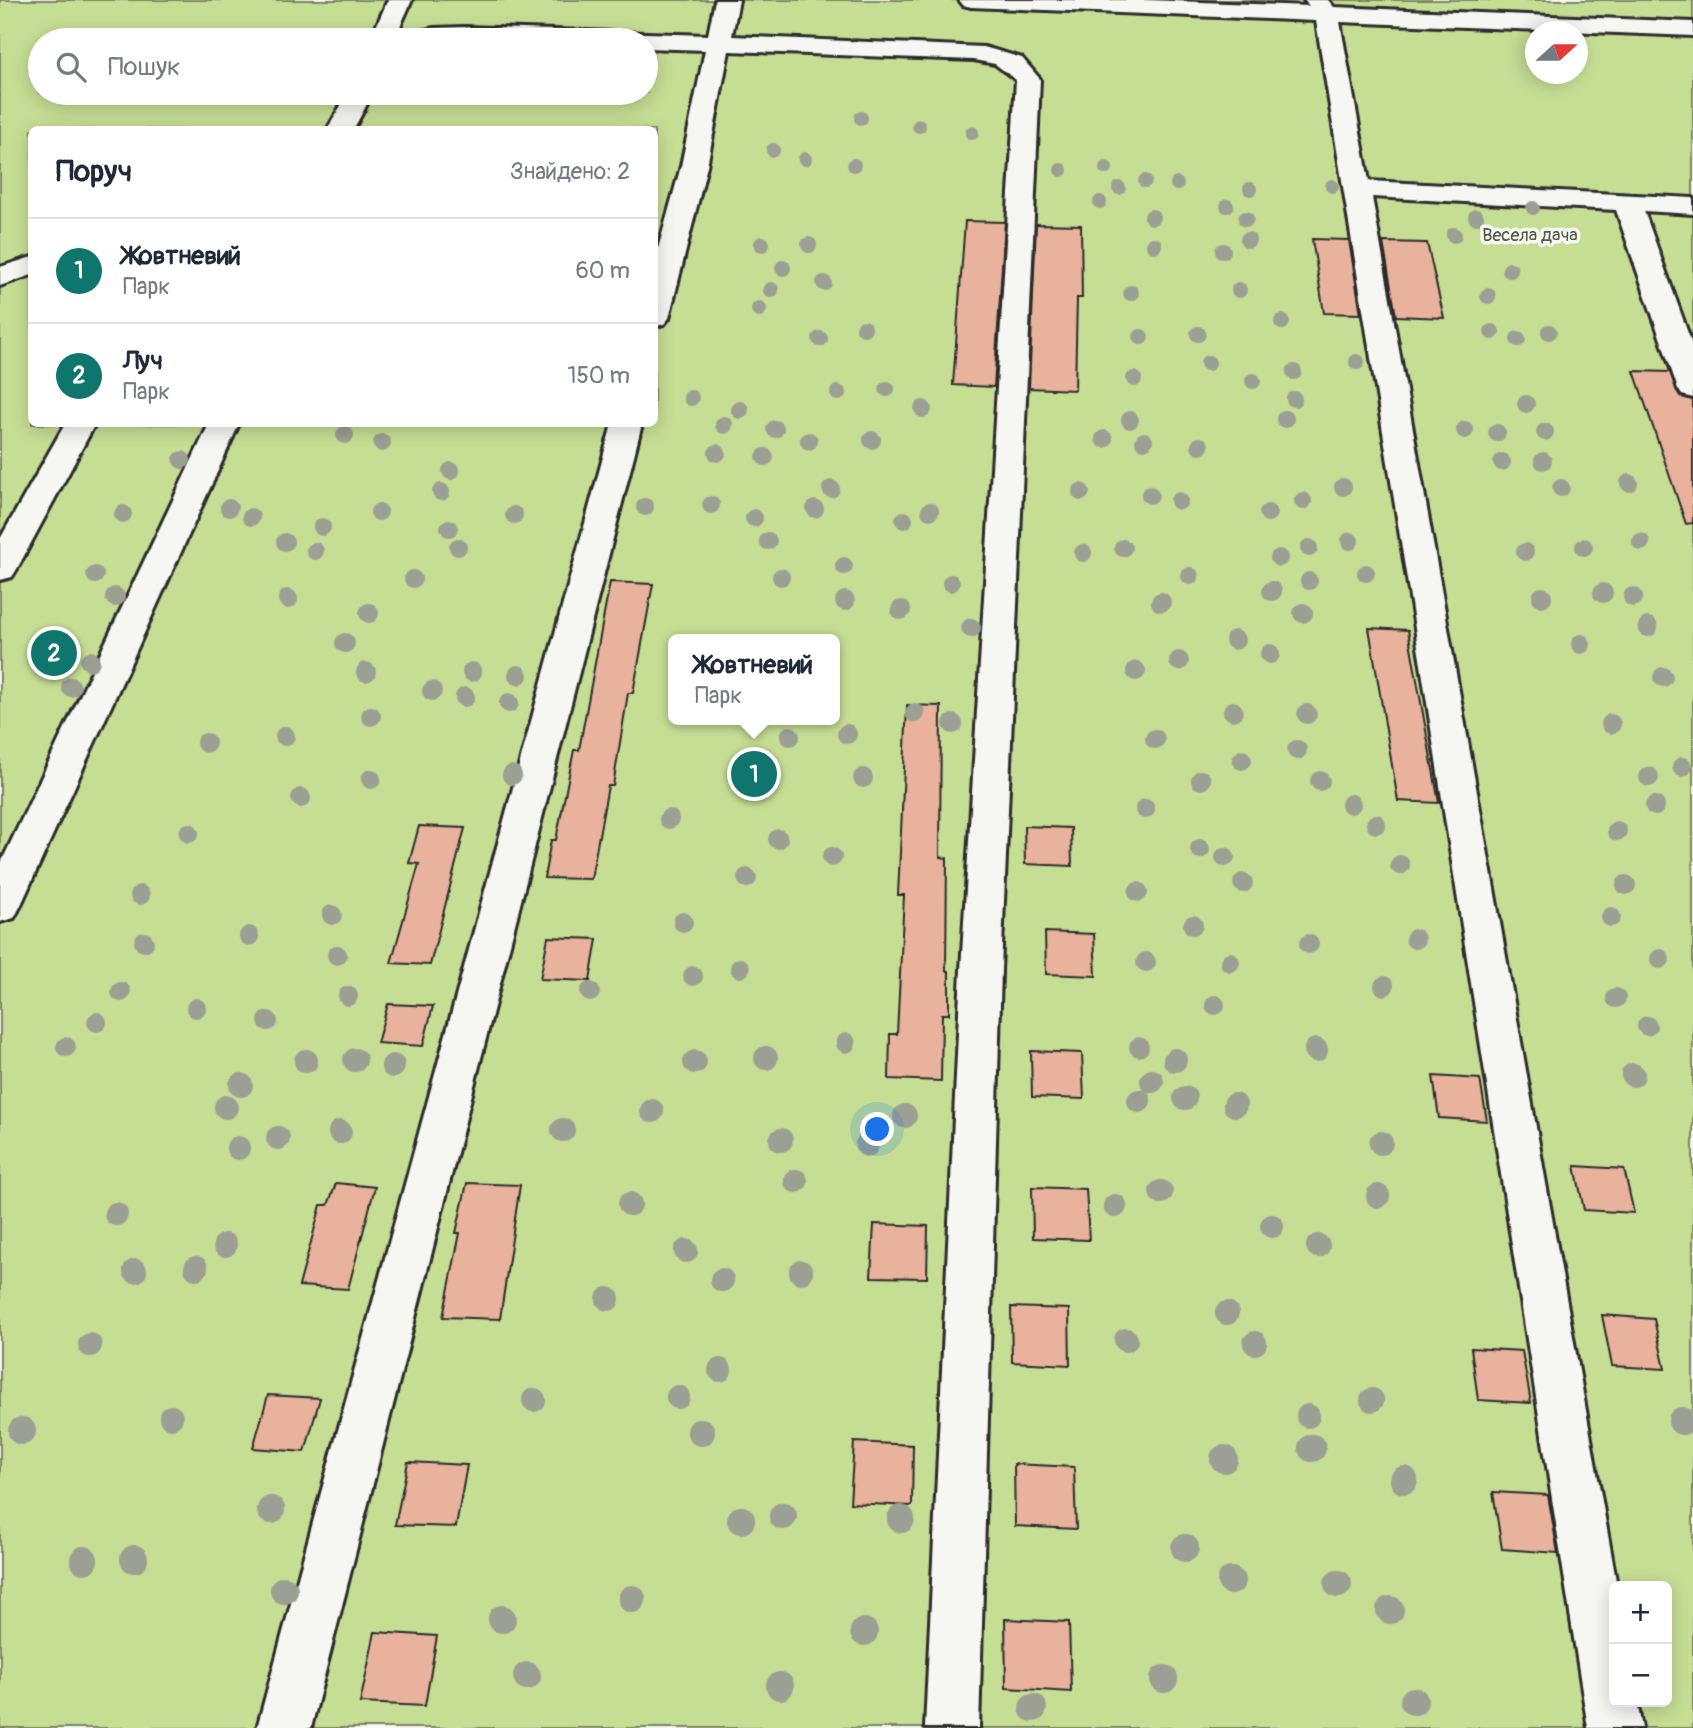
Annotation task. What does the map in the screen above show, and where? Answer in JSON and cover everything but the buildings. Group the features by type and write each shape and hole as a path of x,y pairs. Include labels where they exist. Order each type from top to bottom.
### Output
{"street":[{"path":"388,28 400,0"},
{"path":"658,303 694,166 727,0"},
{"path":"971,0 1322,7 1693,29"},
{"path":"1322,7 1357,188 1439,665 1615,1728"},
{"path":"658,40 952,51 996,56 1020,67 1028,79 981,970 952,1728"},
{"path":"342,126 353,105"},
{"path":"362,126 371,105"},
{"path":"1357,188 1693,206"},
{"path":"1627,202 1693,389"},
{"path":"0,277 28,266"},
{"path":"0,569 78,427"},
{"path":"0,907 223,427"},
{"path":"284,1728 626,427"}],"green space":[{"name":"Весела дача","path":"0,0 385,0 374,28 28,28 28,105 340,105 328,126 28,126 28,427 658,427 658,126 353,126 363,105 658,105 658,28 400,28 413,0 1693,0 1693,1728 0,1728"}],"place":[{"name":"Луч","path":"54,653"},
{"name":"Жовтневий","path":"754,774"}]}
